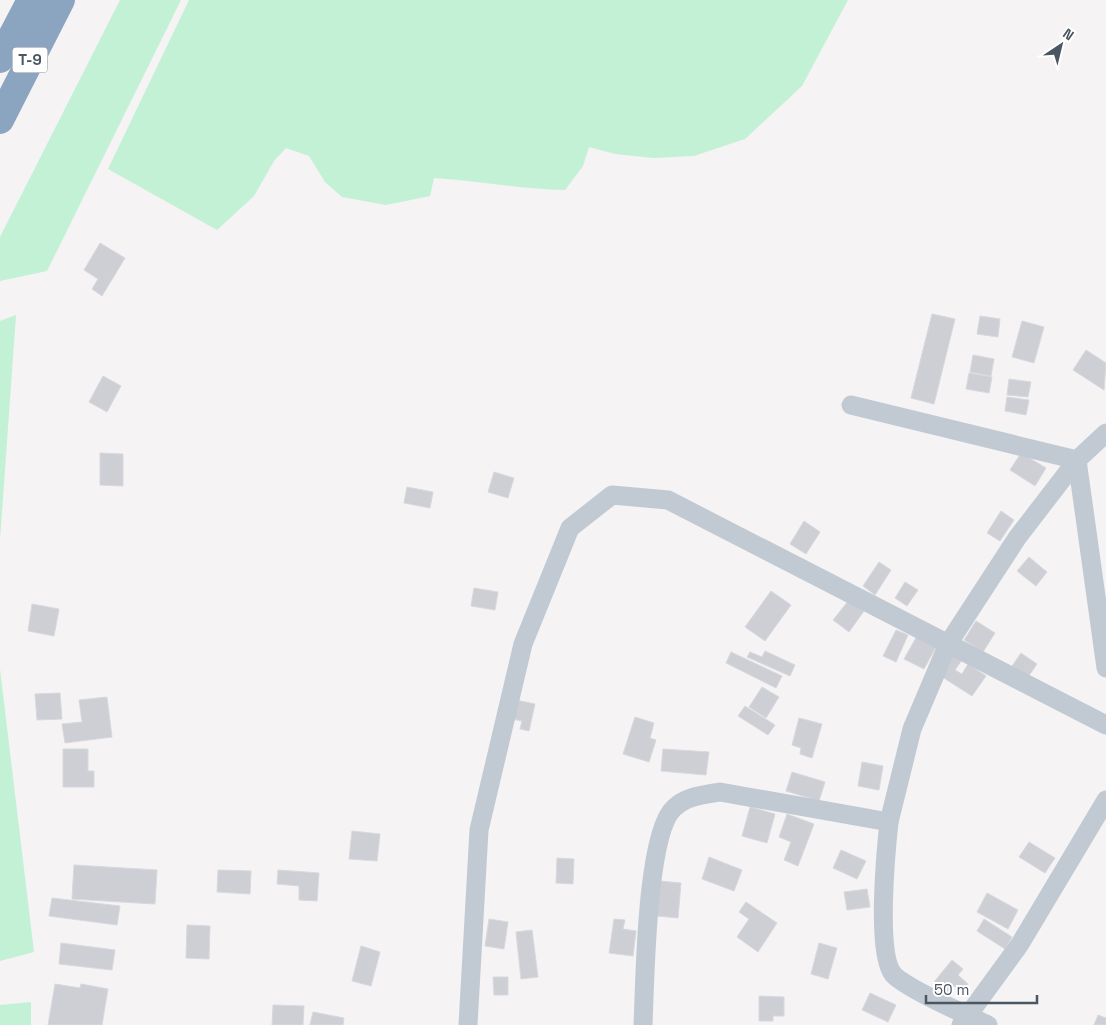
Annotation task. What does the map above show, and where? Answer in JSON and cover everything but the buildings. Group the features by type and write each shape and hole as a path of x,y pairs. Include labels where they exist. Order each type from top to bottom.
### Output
{"highway":[{"name":"T-9","path":"0,59 32,0"},
{"name":"T-9","path":"0,120 61,0"}],"street":[{"path":"851,405 1076,460"},
{"path":"988,1025 964,1020 901,980 888,966 882,895 889,822 912,729 948,644 1017,538 1076,460 1106,433"},
{"path":"1076,460 1106,668"},
{"path":"468,1025 480,830 522,644 570,528 612,495 668,500 1106,725"},
{"path":"643,1025 647,916 660,835 673,809 693,796 720,792 889,822"},
{"path":"964,1020 1020,944 1106,800"}],"green space":[{"path":"120,0 181,0 47,271 0,281 0,237"},
{"path":"189,0 848,0 802,86 745,139 694,156 653,158 615,154 589,147 583,166 565,190 434,178 430,196 386,205 342,197 325,182 309,156 286,148 274,161 254,196 217,230 108,169"},
{"path":"16,315 0,540 0,321"},
{"path":"0,669 34,952 0,961"},
{"path":"31,1002 31,1025 0,1025 0,1005"}]}
